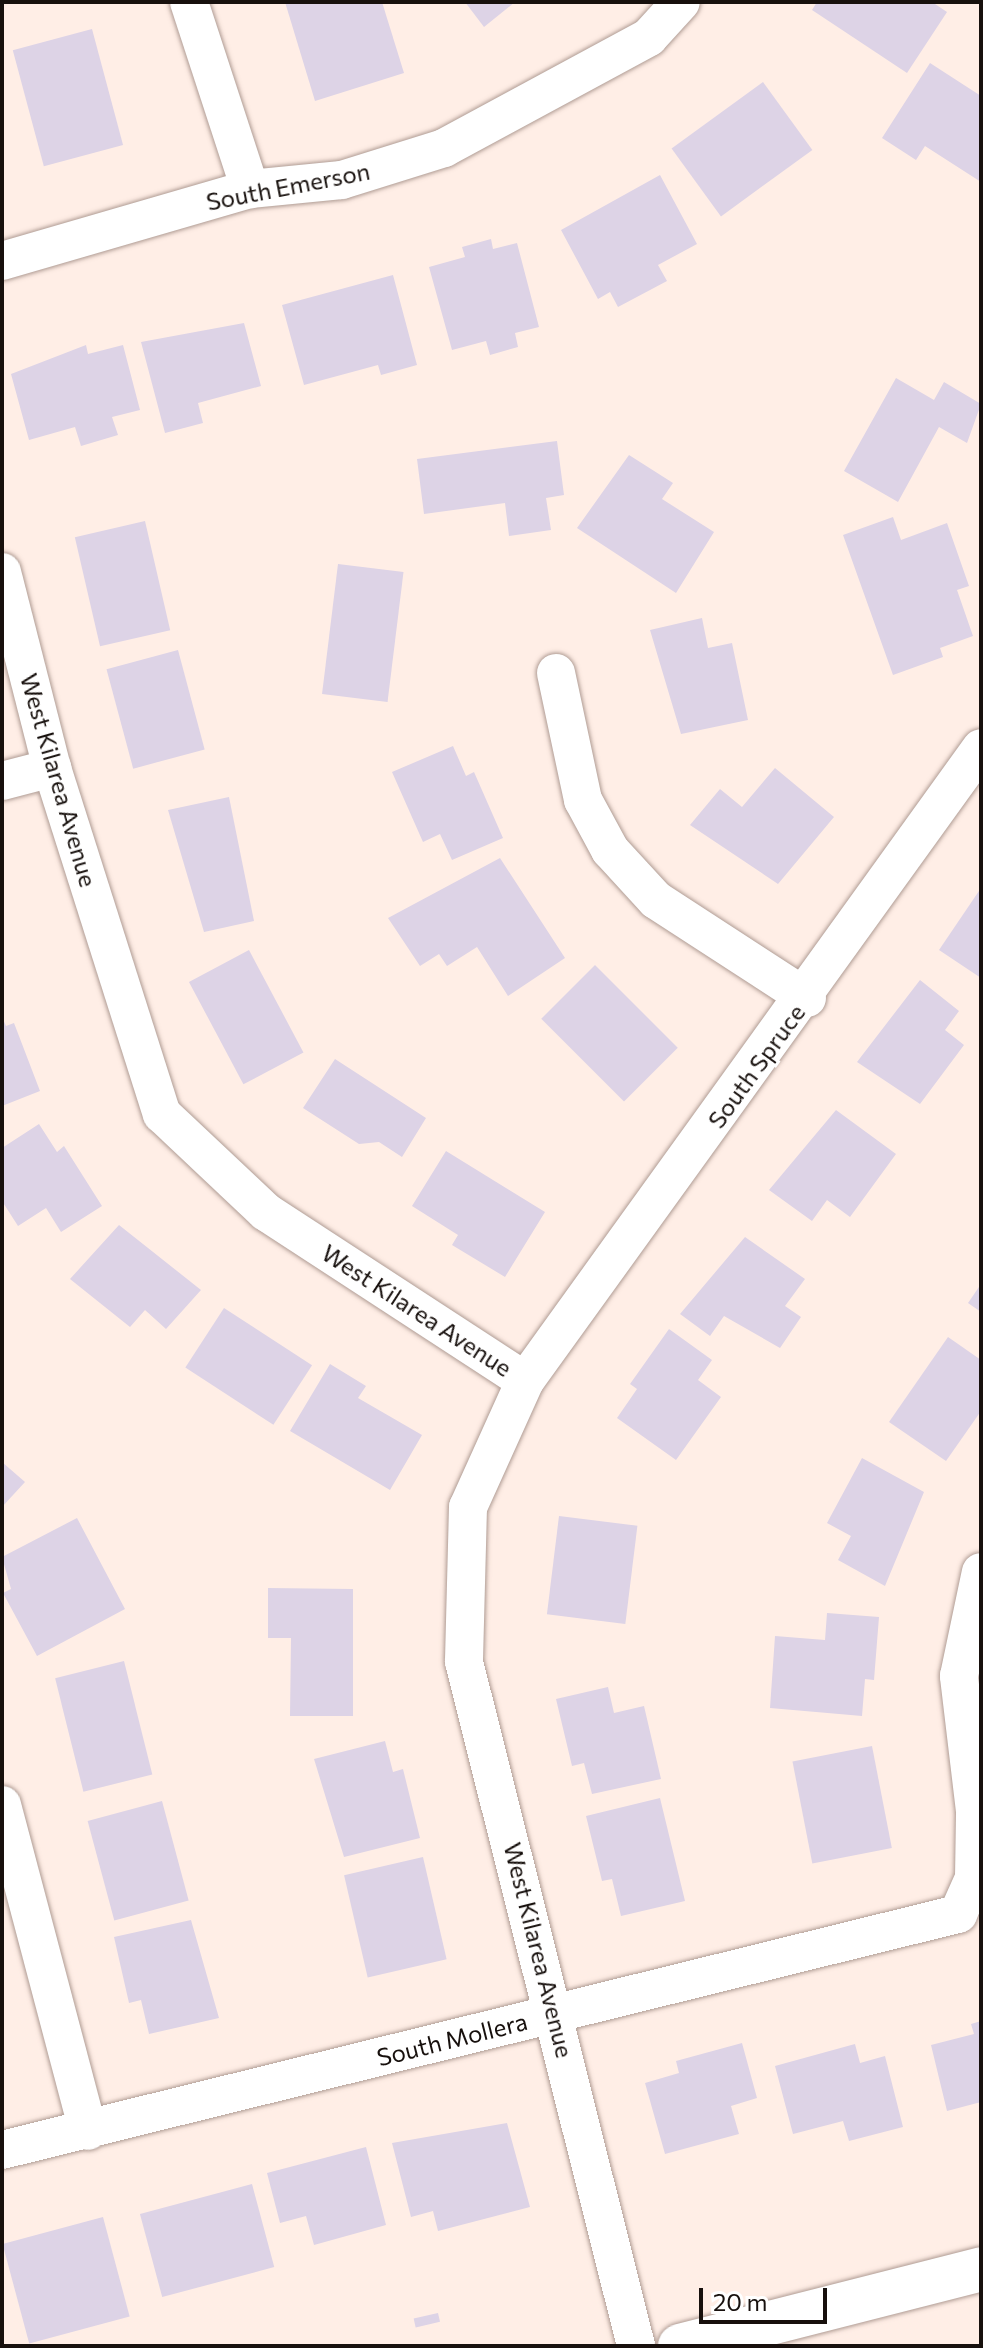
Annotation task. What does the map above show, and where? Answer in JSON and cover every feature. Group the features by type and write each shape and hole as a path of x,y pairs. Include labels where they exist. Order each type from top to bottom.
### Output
{"main road":[{"path":"680,2346 981,2269"}],"street":[{"path":"189,2 250,189"},
{"name":"South Emerson","path":"2,261 250,189 342,180 444,148 649,37 681,2"},
{"name":"West Kilarea Avenue","path":"2,572 52,768 162,1114 266,1212 525,1381 468,1507 464,1662 555,2013 636,2346"},
{"path":"556,673 583,800 610,850 656,900 807,998"},
{"name":"South Spruce","path":"525,1381 807,998 981,748"},
{"path":"2,781 52,768"},
{"name":"South Mollera","path":"2,2150 958,1914 974,1878 975,1811 959,1676 981,1572"},
{"path":"2,1805 88,2131"}],"building":[{"path":"285,2 382,2 404,73 315,101"},
{"path":"465,2 515,2 484,27"},
{"path":"817,2 932,2 947,12 907,73 812,10"},
{"path":"92,29 123,145 44,166 13,50"},
{"path":"930,63 981,96 981,182 925,146 916,160 882,138"},
{"path":"763,82 812,150 721,216 672,148"},
{"path":"660,175 697,244 658,265 667,281 618,307 610,292 598,299 561,230"},
{"path":"491,239 493,249 517,243 539,327 515,333 518,347 490,355 486,341 452,350 429,267 465,257 462,247"},
{"path":"393,275 417,365 381,375 378,365 304,385 282,305"},
{"path":"244,323 261,386 198,403 203,423 165,433 141,342"},
{"path":"86,345 88,354 123,345 140,410 112,417 118,435 81,446 75,427 29,440 11,374"},
{"path":"896,378 934,400 944,382 981,404 967,443 939,427 898,502 844,471"},
{"path":"557,441 564,495 546,498 551,530 509,536 505,503 424,514 417,459"},
{"path":"629,455 673,483 662,499 714,532 676,593 577,528"},
{"path":"893,517 901,540 947,523 969,586 957,590 973,636 940,648 943,657 893,675 843,535"},
{"path":"145,521 170,630 100,646 75,537"},
{"path":"338,564 404,572 388,702 322,694"},
{"path":"702,618 708,648 732,643 748,720 681,734 650,630"},
{"path":"178,650 205,749 133,769 107,669"},
{"path":"453,746 466,776 474,772 503,838 452,860 440,834 423,842 392,772"},
{"path":"775,768 834,817 778,884 690,825 720,789 742,807"},
{"path":"229,797 254,921 204,932 168,810"},
{"path":"500,858 565,958 508,996 477,947 447,966 439,954 420,966 388,918"},
{"path":"981,888 981,978 939,950"},
{"path":"249,950 303,1052 243,1084 189,982"},
{"path":"595,965 678,1048 624,1101 541,1019"},
{"path":"920,980 959,1011 945,1030 964,1045 920,1104 857,1062"},
{"path":"2,1017 6,1026 14,1023 40,1091 2,1106"},
{"path":"335,1059 426,1118 402,1157 379,1142 359,1144 303,1108"},
{"path":"836,1110 896,1154 850,1217 827,1200 812,1221 769,1190"},
{"path":"39,1124 57,1152 64,1146 102,1206 61,1232 46,1208 18,1226 2,1201 2,1148"},
{"path":"446,1151 545,1212 505,1277 452,1245 458,1235 412,1206"},
{"path":"119,1225 201,1290 166,1329 145,1310 130,1327 70,1279"},
{"path":"745,1237 805,1279 785,1306 801,1317 780,1348 724,1316 710,1336 680,1314"},
{"path":"981,1284 981,1312 968,1303"},
{"path":"224,1308 312,1365 273,1425 185,1368"},
{"path":"669,1329 712,1360 698,1380 721,1397 676,1460 617,1418 637,1389 630,1384"},
{"path":"948,1337 981,1360 981,1411 946,1461 889,1422"},
{"path":"330,1364 366,1386 358,1398 422,1435 390,1490 290,1431"},
{"path":"862,1458 924,1492 885,1586 838,1560 851,1536 827,1523"},
{"path":"2,1462 25,1482 2,1507"},
{"path":"559,1516 637,1526 625,1624 547,1614"},
{"path":"77,1518 125,1609 37,1656 3,1593 11,1589 2,1557"},
{"path":"268,1588 353,1589 353,1716 290,1716 291,1638 268,1638"},
{"path":"827,1613 879,1617 874,1680 865,1679 862,1716 770,1708 775,1636 825,1640"},
{"path":"124,1661 152,1775 83,1792 55,1678"},
{"path":"608,1687 614,1713 644,1706 661,1779 592,1794 584,1763 572,1766 556,1699"},
{"path":"385,1741 393,1772 403,1769 420,1838 344,1857 314,1759"},
{"path":"872,1746 892,1848 812,1864 792,1761"},
{"path":"660,1798 685,1901 621,1916 612,1879 602,1881 586,1816"},
{"path":"162,1801 189,1900 114,1920 88,1821"},
{"path":"423,1857 447,1959 368,1978 344,1875"},
{"path":"191,1920 219,2018 149,2034 141,2000 129,2003 114,1937"},
{"path":"981,2021 981,2102 947,2111 931,2045 974,2034 971,2024"},
{"path":"742,2043 757,2098 731,2106 739,2134 665,2154 645,2083 679,2073 676,2061"},
{"path":"855,2044 860,2063 885,2056 903,2127 849,2141 843,2121 793,2134 775,2066"},
{"path":"507,2123 530,2207 438,2231 433,2211 411,2217 392,2143"},
{"path":"366,2147 386,2225 314,2245 306,2216 280,2223 267,2173"},
{"path":"252,2184 274,2267 162,2297 140,2214"},
{"path":"103,2217 130,2316 29,2343 3,2244"},
{"path":"438,2313 440,2322 416,2327 414,2319"}]}
